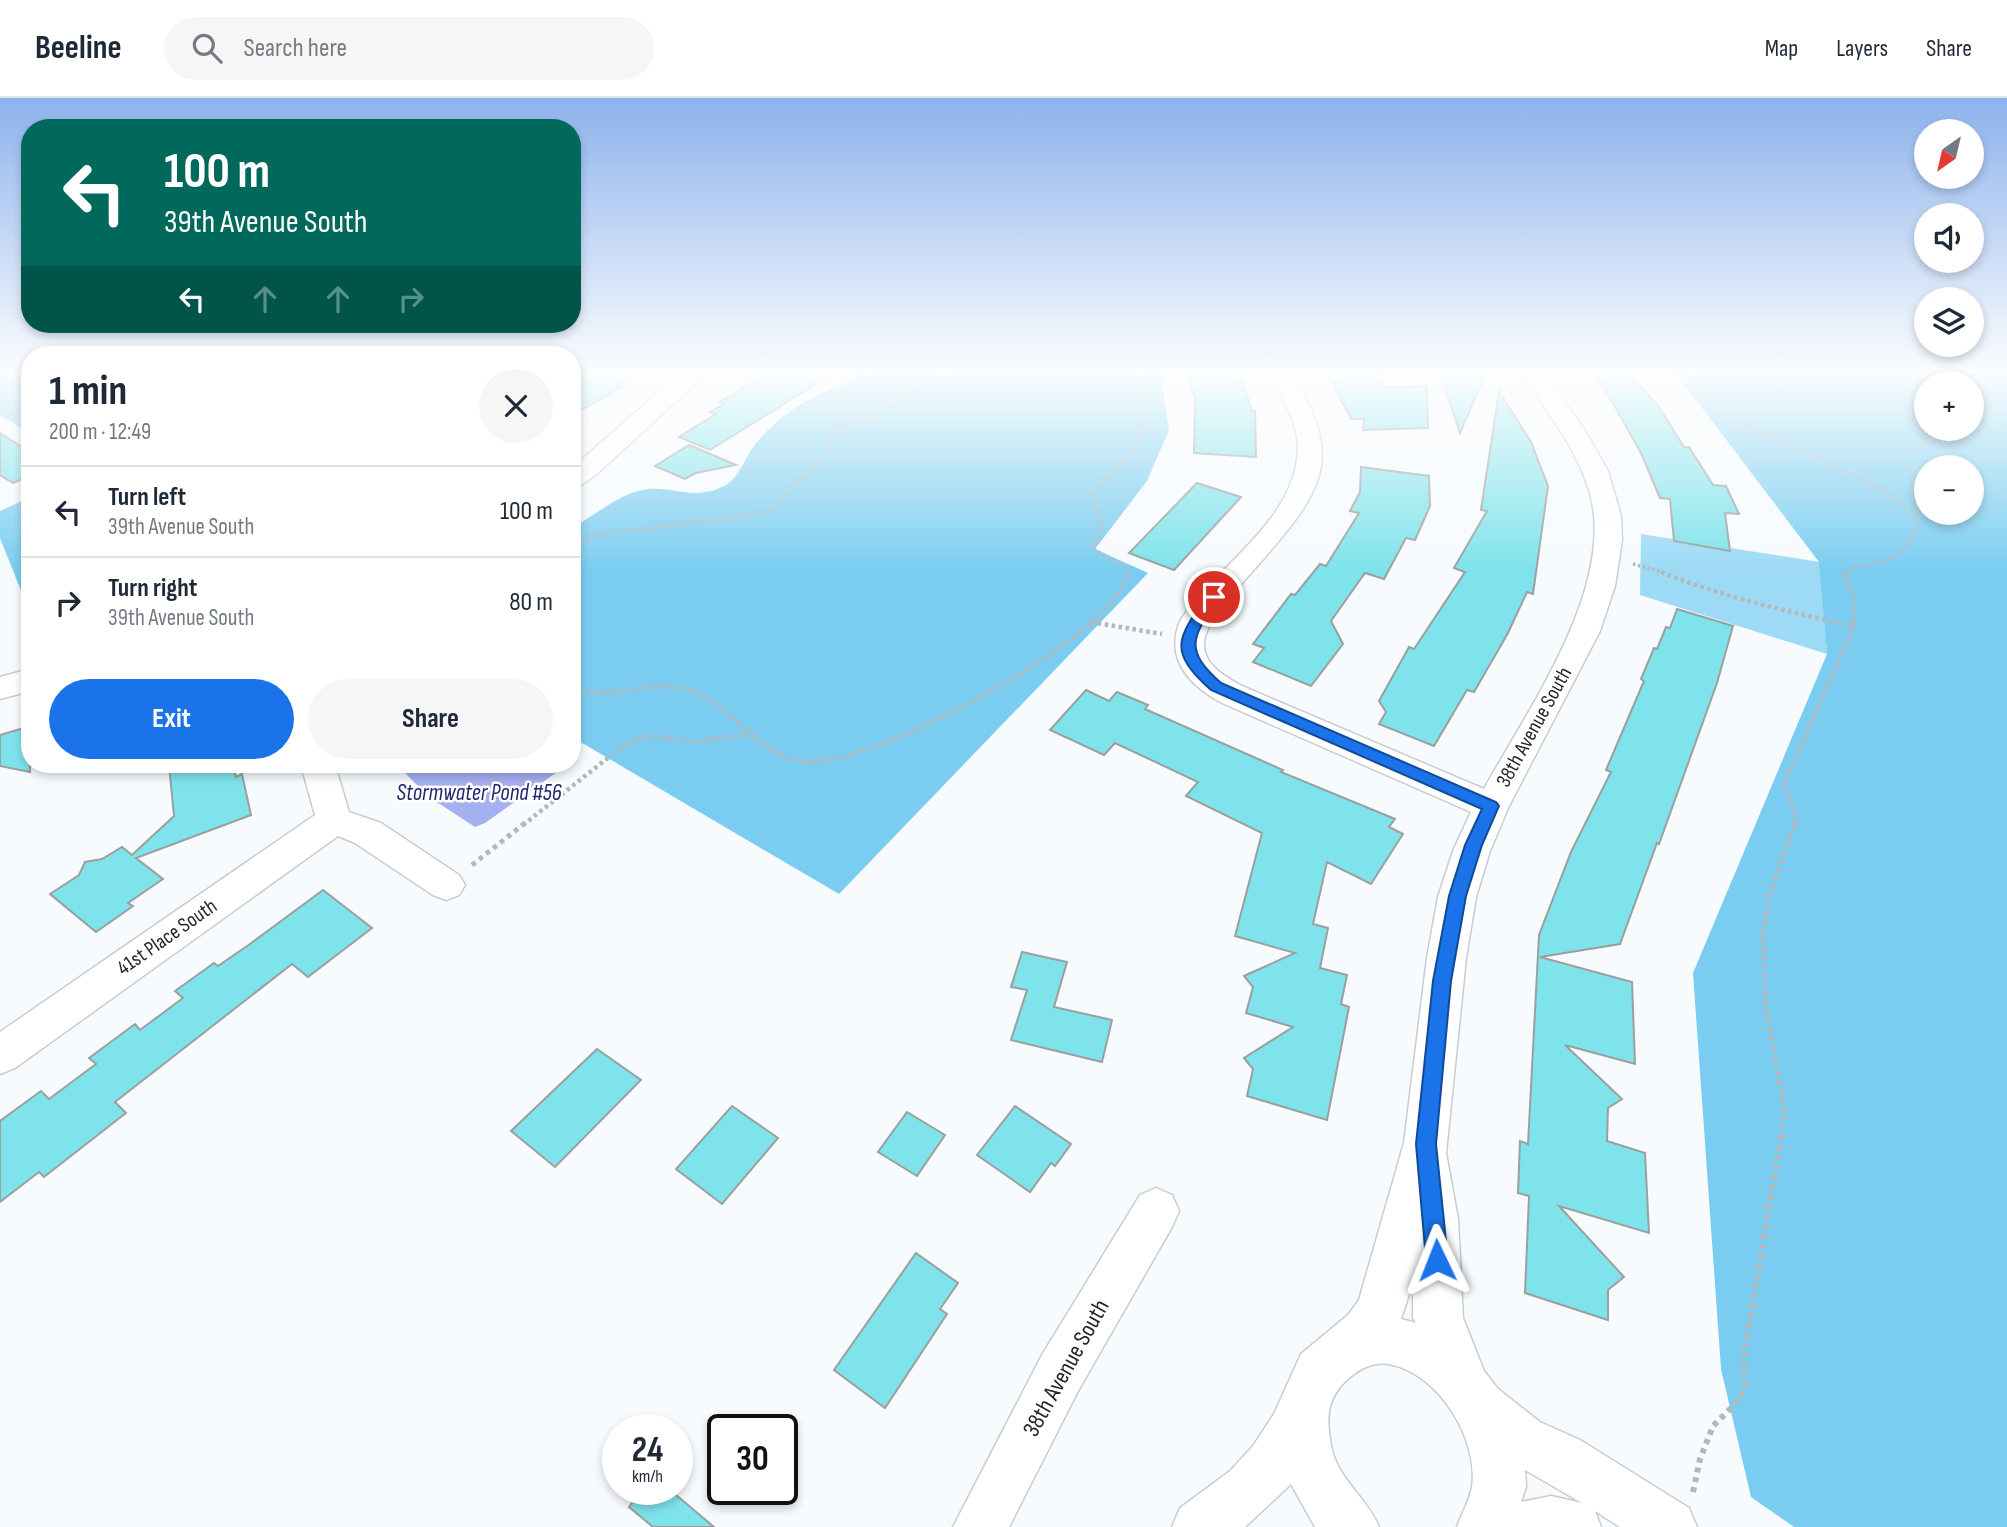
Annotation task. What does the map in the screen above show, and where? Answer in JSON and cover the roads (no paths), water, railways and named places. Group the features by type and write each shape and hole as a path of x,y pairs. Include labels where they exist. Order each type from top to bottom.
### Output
{"street":[{"path":"581,473 623,438"},
{"path":"1308,438 1310,456 1304,479 1285,514 1204,608 1187,639 1188,654 1196,669 1216,686 1491,806"},
{"name":"38th Avenue South","path":"1303,1408 1312,1379 1329,1357 1353,1343 1373,1325 1426,1144 1442,981 1458,896 1474,845 1491,806 1586,631 1602,587 1609,518 1597,476 1578,438"},
{"path":"0,688 21,682"},
{"path":"320,773 334,820 368,833 446,885"},
{"name":"41st Place South","path":"0,1055 334,820"},
{"name":"38th Avenue South","path":"1426,1144 1435,1219 1438,1318 1471,1393 1493,1431 1500,1460 1500,1489 1492,1515 1484,1527"},
{"name":"38th Avenue South","path":"980,1527 1060,1373 1156,1211"},
{"path":"1353,1343 1380,1340 1408,1344 1437,1359 1521,1441 1681,1513"},
{"path":"1199,1527 1270,1472 1286,1447 1303,1408"},
{"path":"1303,1408 1303,1434 1309,1463 1321,1491 1352,1527"},
{"path":"1526,1527 1551,1523 1574,1527"}],"water":[{"name":"Stormwater Pond #56","path":"405,773 556,773 485,823 475,827 429,797"}]}
